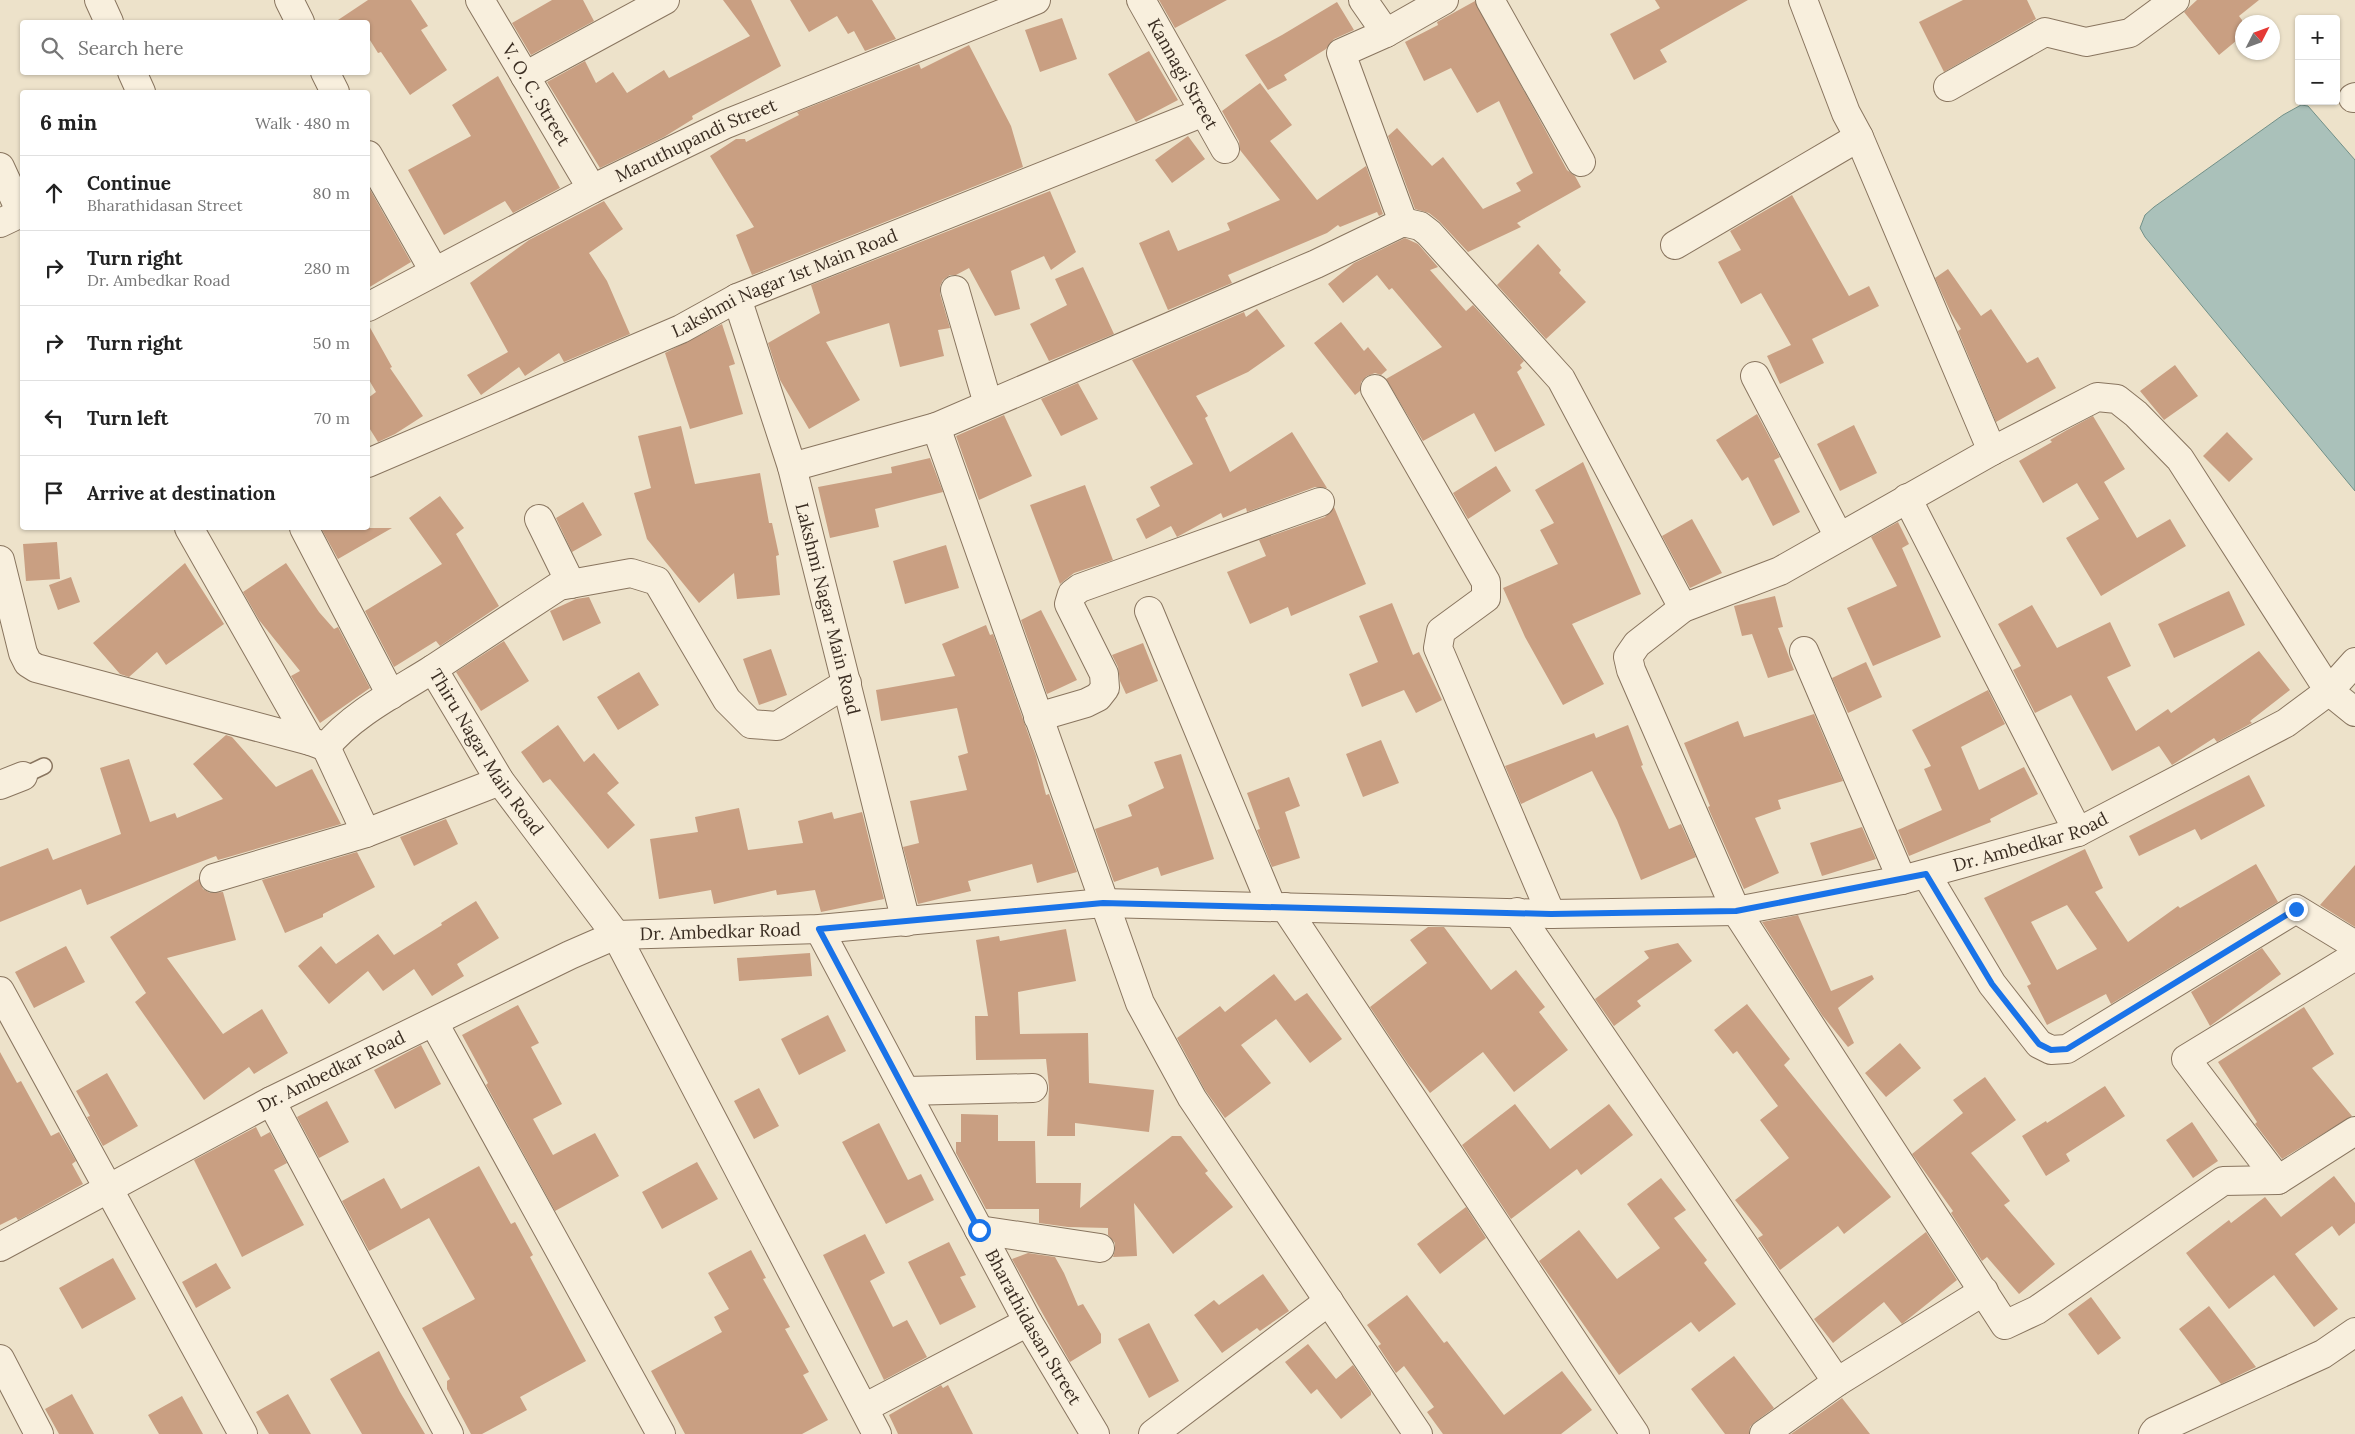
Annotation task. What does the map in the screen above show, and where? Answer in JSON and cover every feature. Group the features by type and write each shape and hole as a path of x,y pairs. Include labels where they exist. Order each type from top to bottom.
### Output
{"street":[{"path":"99,0 108,20"},
{"path":"289,0 299,20"},
{"name":"V. O. C. Street","path":"480,0 592,189"},
{"path":"525,76 664,0"},
{"name":"Maruthupandi Street","path":"370,306 592,189 726,124 1036,0"},
{"name":"Kannagi Street","path":"1141,0 1225,149"},
{"path":"1363,0 1386,33"},
{"path":"1403,222 1341,53 1386,33 1444,0"},
{"path":"1490,0 1581,162"},
{"path":"1803,0 1846,113 1859,137 1992,451"},
{"path":"1948,87 2044,32 2086,42 2130,33 2174,0"},
{"path":"133,75 140,90"},
{"path":"326,75 334,90"},
{"name":"Lakshmi Nagar 1st Main Road","path":"370,462 681,329 737,298 1204,112"},
{"path":"1675,245 1859,137"},
{"path":"370,159 434,271"},
{"path":"0,167 15,217"},
{"path":"792,467 936,427 1316,264 1403,222 1420,226 1429,233 1562,379 1683,608"},
{"path":"955,290 988,404"},
{"name":"Lakshmi Nagar Main Road","path":"737,298 792,467 906,922"},
{"path":"1755,376 1839,537"},
{"path":"1375,389 1486,582 1486,598 1441,632 1438,648 1551,914"},
{"path":"2355,712 2329,691 2180,459 2136,414 2117,399 2097,397 1992,451 1780,571 1683,608 1636,644 1628,657 1631,670 1736,911 2005,1325 2037,1310 2223,1181 2278,1180 2355,1131"},
{"path":"936,427 1140,1003 1192,1098 1418,1434"},
{"path":"1907,498 2078,832"},
{"path":"1038,717 1086,703 1098,697 1104,688 1104,674 1069,604 1072,594 1080,588 1320,502"},
{"path":"539,519 571,584"},
{"path":"190,530 318,744 366,833"},
{"path":"305,530 391,695"},
{"path":"0,560 23,653 28,663 36,668 318,744"},
{"path":"432,669 559,586 631,573 657,581 727,700 751,724 777,726 847,684"},
{"path":"1149,611 1279,907 1635,1434"},
{"path":"1804,651 1914,877 1992,984 2039,1044 2051,1050 2067,1049 2296,909 2355,945"},
{"name":"Dr. Ambedkar Road","path":"0,1247 272,1101 570,955 616,935 819,929 1103,903 1551,914 1736,911 1914,877 2078,832 2286,723 2329,691 2355,662"},
{"name":"Thiru Nagar Main Road","path":"318,744 432,669 500,781 616,935 877,1434"},
{"path":"214,878 366,833 500,781"},
{"path":"1517,912 1837,1382"},
{"name":"Bharathidasan Street","path":"819,929 1028,1322 1095,1434"},
{"path":"2278,1180 2186,1059 2355,956"},
{"path":"0,991 243,1434"},
{"path":"434,1023 661,1434"},
{"path":"906,1092 1033,1088"},
{"path":"272,1101 449,1434"},
{"path":"979,1230 1100,1248"},
{"path":"1764,1434 1837,1382 1984,1291"},
{"path":"1153,1434 1329,1301"},
{"path":"864,1408 1028,1322"},
{"path":"2152,1434 2323,1354 2355,1332"},
{"path":"0,1359 40,1434"}],"water":[{"path":"2301,105 2308,106 2355,160 2355,491 2145,237 2140,228 2145,215 2154,207 2283,115"}],"building":[{"path":"368,0 411,0 428,26 421,30 447,70 410,95 381,52 378,53 370,40 370,20 338,20"},
{"path":"552,0 583,0 594,21 531,55 512,23"},
{"path":"723,0 751,0 781,66 692,116 693,119 664,137 600,168 547,82 585,61 596,83 613,72 627,93 664,70 669,78 750,36"},
{"path":"790,0 872,0 896,39 865,51 854,31 848,34 837,16 809,32"},
{"path":"1159,0 1227,0 1175,28"},
{"path":"1655,0 1748,0 1660,50 1667,62 1634,80 1610,34 1660,8"},
{"path":"1963,0 2027,0 2036,19 1944,72 1919,22"},
{"path":"2197,0 2259,0 2240,15 2235,15 2235,42 2219,55 2184,12"},
{"path":"1475,1 1567,170 1575,176 1581,187 1517,223 1521,227 1468,252 1439,221 1429,213 1415,209 1388,136 1397,128 1432,166 1443,157 1483,209 1521,191 1516,183 1533,173 1499,101 1477,113 1451,68 1424,81 1405,42 1438,25 1437,22"},
{"path":"1337,2 1354,30 1334,39 1326,49 1284,75 1287,80 1268,90 1245,55"},
{"path":"1062,18 1077,59 1040,72 1025,30"},
{"path":"969,45 1011,126 1023,167 752,275 736,235 754,227 710,156 736,139 745,139 746,142 799,115 797,112 919,64 921,69"},
{"path":"1149,51 1178,100 1136,122 1108,74"},
{"path":"498,76 560,188 513,213 505,201 444,235 408,170 471,136 452,105"},
{"path":"1260,83 1292,125 1270,141 1317,200 1366,166 1383,214 1379,216 1377,212 1340,227 1338,225 1327,233 1228,275 1232,283 1168,310 1139,243 1169,230 1178,251 1230,230 1227,223 1280,200 1240,150 1239,141 1222,111"},
{"path":"1188,136 1205,159 1172,183 1155,160"},
{"path":"370,190 411,262 370,287"},
{"path":"1050,191 1076,252 1051,270 1044,256 1011,271 1020,309 995,316 969,268 956,275 950,275 943,280 940,286 940,294 950,328 938,330 944,356 900,367 889,323 826,342 860,400 809,429 780,380 768,343 820,313 811,285"},
{"path":"1792,195 1849,296 1869,286 1879,306 1812,339 1824,363 1780,384 1767,356 1791,345 1761,293 1741,304 1718,262 1741,250 1730,231"},
{"path":"604,201 623,229 589,253 607,281 630,334 564,362 559,353 525,376 519,367 481,395 467,375 508,352 470,283 529,240"},
{"path":"1405,238 1418,244 1438,267 1430,270 1466,311 1473,305 1524,361 1520,365 1522,368 1517,372 1545,425 1495,452 1474,413 1423,441 1386,379 1442,347 1392,288 1389,290 1377,275 1343,303 1328,284 1354,263"},
{"path":"1538,244 1561,270 1559,273 1586,302 1546,339 1497,285"},
{"path":"1083,267 1114,334 1049,361 1030,324 1067,305 1055,279"},
{"path":"1948,269 1981,316 1991,309 2027,363 2038,357 2056,388 1996,422 1958,331 1961,329 1951,313 1935,278"},
{"path":"1257,309 1285,346 1248,372 1196,396 1208,416 1205,418 1230,472 1292,432 1327,488 1315,487 1247,512 1246,508 1223,518 1221,513 1177,537 1171,526 1146,539 1136,519 1160,506 1150,487 1193,464 1132,360 1244,312 1246,317"},
{"path":"1341,322 1364,351 1368,347 1387,370 1381,375 1375,373 1367,376 1361,382 1360,391 1355,395 1314,343"},
{"path":"722,324 735,364 729,366 743,414 690,429 665,353"},
{"path":"370,328 392,367 390,368 423,416 395,434 378,442 370,429 370,396 376,392 370,382"},
{"path":"2175,365 2198,396 2164,420 2140,391"},
{"path":"1078,383 1098,419 1061,436 1041,399"},
{"path":"1757,414 1780,457 1774,460 1800,512 1773,526 1748,477 1742,481 1716,440"},
{"path":"1004,415 1032,476 979,500 956,436"},
{"path":"2093,416 2125,469 2104,482 2137,538 2170,519 2186,546 2101,596 2066,538 2099,519 2077,483 2043,503 2019,461 2052,442 2050,440"},
{"path":"1854,425 1877,473 1840,491 1817,444"},
{"path":"681,426 695,484 760,473 769,523 772,523 779,555 776,556 780,595 737,599 734,573 699,603 647,539 634,493 651,488 638,436"},
{"path":"2227,432 2253,459 2229,482 2203,456"},
{"path":"930,458 943,492 875,509 879,527 830,538 818,487 892,473 891,467"},
{"path":"1583,462 1641,594 1572,624 1604,684 1563,705 1525,637 1503,588 1558,564 1540,530 1554,523 1535,490"},
{"path":"1496,466 1511,491 1468,519 1453,493"},
{"path":"1085,485 1113,560 1074,573 1060,584 1030,505"},
{"path":"440,496 464,528 456,534 499,606 440,646 436,641 394,667 365,611 442,564 409,518"},
{"path":"583,502 602,535 572,552 556,518"},
{"path":"1334,507 1366,584 1291,616 1288,607 1250,624 1227,572 1266,556 1259,540 1325,517"},
{"path":"1692,519 1722,573 1690,588 1662,536"},
{"path":"1898,522 1909,544 1902,548 1941,637 1873,666 1847,608 1897,586 1871,537"},
{"path":"392,528 338,559 322,530"},
{"path":"57,542 60,579 26,581 23,544"},
{"path":"946,545 959,588 905,604 893,561"},
{"path":"185,563 224,624 166,665 157,652 129,677 120,674 93,643"},
{"path":"286,563 319,612 334,629 338,627 370,688 320,723 291,676 300,671 259,620 243,592"},
{"path":"71,577 80,602 58,610 49,585"},
{"path":"2229,591 2245,625 2174,658 2158,624"},
{"path":"1775,596 1783,627 1778,628 1794,670 1768,678 1752,634 1742,636 1734,606"},
{"path":"589,597 601,623 563,641 550,611 576,599"},
{"path":"1392,603 1413,655 1419,652 1442,700 1416,713 1404,690 1362,707 1349,674 1378,662 1359,616"},
{"path":"2032,605 2057,648 2110,622 2131,666 2107,677 2136,731 2168,709 2171,713 2259,651 2290,690 2250,721 2252,723 2217,742 2214,738 2172,765 2159,746 2112,771 2071,695 2035,713 2013,670 2021,666 1998,624"},
{"path":"1041,610 1077,680 1047,694 1021,620"},
{"path":"986,625 990,635 993,634 1036,756 1046,795 1049,794 1077,872 1037,883 1032,864 968,881 971,891 918,904 903,847 919,843 910,801 967,790 958,756 968,753 957,708 881,721 876,690 955,676 942,644"},
{"path":"504,641 529,681 481,711 456,672"},
{"path":"1143,643 1158,681 1126,694 1120,681 1118,667 1112,655"},
{"path":"771,649 787,695 759,705 743,659"},
{"path":"1866,662 1882,697 1848,713 1832,678"},
{"path":"639,672 659,705 618,730 597,697"},
{"path":"1988,690 2005,724 1961,747 1979,790 2024,767 2038,794 1990,819 1991,822 1909,856 1898,830 1942,810 1924,769 1931,766 1912,730"},
{"path":"1814,714 1843,781 1778,800 1781,809 1755,818 1779,873 1744,889 1710,812 1708,807 1710,806 1684,743 1738,721 1744,737"},
{"path":"558,725 584,762 594,753 619,783 607,793 635,825 608,849 550,779 543,783 521,752"},
{"path":"1628,725 1643,765 1641,766 1669,829 1681,824 1696,857 1641,880 1617,820 1592,771 1521,804 1505,766 1594,733 1596,738"},
{"path":"226,735 232,737 276,787 312,769 341,824 218,860 216,856 87,905 81,889 0,922 0,867 48,848 53,860 121,834 100,768 129,759 150,822 175,813 177,818 223,799 193,764"},
{"path":"1381,740 1399,783 1363,797 1346,754"},
{"path":"1181,754 1214,859 1161,876 1158,867 1114,882 1095,829 1132,816 1128,805 1164,788 1154,762"},
{"path":"2249,775 2265,806 2201,840 2195,829 2139,856 2129,836"},
{"path":"1289,777 1300,806 1285,812 1300,858 1272,867 1257,830 1260,829 1247,793"},
{"path":"739,808 748,850 803,843 798,821 832,812 834,819 862,812 884,899 821,912 815,890 777,895 776,890 714,904 711,890 659,899 650,839 698,832 695,817"},
{"path":"446,819 458,844 414,866 400,837"},
{"path":"1862,827 1876,859 1822,876 1810,843"},
{"path":"2085,849 2103,888 2095,892 2128,942 2178,906 2180,908 2256,864 2278,902 2111,1004 2106,994 2047,1025 2027,986 2031,984 1984,898","holes":["2067,905 2097,949 2057,970 2031,922"]},
{"path":"357,852 375,887 323,914 323,917 285,933 262,880"},
{"path":"2355,865 2355,927 2320,905"},
{"path":"199,879 203,889 210,893 223,892 236,940 167,958 223,1034 262,1009 288,1053 254,1074 249,1067 204,1100 135,1002 146,993 110,937"},
{"path":"476,901 499,938 457,964 464,976 432,996 414,969 383,991 368,971 329,1004 298,966 321,946 336,964 378,934 394,955"},
{"path":"1798,915 1831,991 1872,975 1874,979 1838,1008 1854,1043 1848,1047 1822,1015 1762,922"},
{"path":"1428,927 1444,927 1491,990 1516,970 1545,1007 1539,1012 1568,1050 1514,1092 1483,1052 1430,1093 1370,1007 1427,963 1410,940"},
{"path":"1066,929 1076,981 1018,992 1020,1034 1088,1033 1089,1083 1154,1090 1149,1132 1075,1123 1075,1136 1047,1136 1049,1087 1046,1059 976,1060 975,1016 988,1016 976,940 999,936 1000,941"},
{"path":"1678,943 1692,961 1637,1001 1641,1006 1614,1026 1595,999 1649,958 1644,951"},
{"path":"66,946 85,982 34,1008 15,972"},
{"path":"2262,948 2281,974 2210,1026 2191,992"},
{"path":"810,953 812,976 739,981 737,958"},
{"path":"1274,974 1295,1001 1307,993 1342,1039 1310,1063 1276,1019 1241,1045 1271,1083 1225,1118 1205,1090 1177,1038 1220,1006 1225,1012"},
{"path":"1747,1004 1790,1059 1784,1065 1891,1197 1844,1234 1838,1226 1780,1270 1758,1238 1763,1235 1735,1200 1789,1158 1760,1120 1778,1106 1737,1051 1733,1054 1714,1030"},
{"path":"518,1005 539,1043 531,1047 562,1104 533,1119 553,1155 595,1133 619,1176 555,1211 486,1085 488,1083 462,1035"},
{"path":"2304,1007 2334,1054 2312,1068 2352,1116 2282,1159 2255,1124 2257,1122 2218,1062"},
{"path":"828,1015 846,1051 799,1075 781,1039"},
{"path":"1900,1043 1921,1068 1886,1097 1865,1073"},
{"path":"421,1045 441,1084 395,1109 374,1070"},
{"path":"0,1052 17,1083 21,1081 51,1136 59,1132 76,1161 72,1164 83,1184 18,1220 16,1217 0,1225"},
{"path":"107,1073 138,1126 103,1146 87,1117 90,1116 76,1091"},
{"path":"1985,1077 2016,1120 1971,1153 2010,1201 2004,1205 2055,1264 2019,1294 1987,1257 1982,1261 1951,1213 1953,1211 1912,1154 1963,1113 1953,1100"},
{"path":"2105,1086 2125,1116 2066,1154 2070,1161 2046,1176 2022,1136 2046,1121 2047,1123"},
{"path":"759,1088 779,1126 754,1139 734,1101"},
{"path":"327,1101 349,1142 319,1158 297,1117"},
{"path":"1515,1104 1550,1149 1609,1104 1633,1135 1581,1175 1577,1169 1511,1219 1462,1145"},
{"path":"961,1114 998,1115 998,1141 1035,1141 1036,1183 1081,1183 1080,1208 1172,1136 1181,1136 1208,1171 1205,1173 1233,1207 1173,1254 1134,1203 1137,1256 1113,1257 1115,1243 1108,1235 1108,1228 1068,1227 1039,1223 1039,1209 986,1209 956,1153 956,1142 961,1142"},
{"path":"2192,1122 2218,1161 2193,1178 2166,1140"},
{"path":"879,1123 908,1180 921,1174 934,1200 886,1224 842,1142"},
{"path":"256,1127 261,1137 270,1132 287,1163 274,1170 304,1225 242,1257 194,1160"},
{"path":"697,1162 718,1199 662,1229 642,1192"},
{"path":"479,1166 511,1224 515,1222 533,1255 530,1257 586,1361 520,1397 527,1410 482,1434 471,1434 447,1389 447,1381 450,1379 422,1328 475,1299 429,1218 369,1251 342,1201 384,1178 401,1209"},
{"path":"2334,1176 2355,1203 2355,1223 2339,1236 2332,1226 2295,1254 2338,1309 2314,1327 2274,1275 2229,1309 2186,1253 2229,1220 2231,1223 2265,1197 2281,1217"},
{"path":"1661,1178 1686,1210 1674,1218 1707,1260 1704,1263 1736,1304 1699,1332 1691,1322 1619,1375 1539,1261 1579,1230 1617,1279 1660,1248 1627,1204"},
{"path":"1466,1207 1486,1238 1440,1274 1417,1244"},
{"path":"1926,1232 1957,1280 1902,1324 1884,1302 1833,1343 1814,1319"},
{"path":"865,1234 885,1273 870,1281 893,1327 907,1320 927,1357 884,1380 823,1255"},
{"path":"949,1242 966,1275 960,1277 976,1307 940,1325 908,1262"},
{"path":"751,1250 766,1278 763,1279 790,1327 785,1329 809,1372 803,1375 828,1420 802,1434 685,1434 651,1371 722,1332 714,1317 729,1309 708,1273"},
{"path":"1028,1253 1055,1257 1078,1306 1083,1304 1101,1334 1101,1343 1070,1362 1012,1259"},
{"path":"113,1258 136,1299 82,1329 59,1288"},
{"path":"216,1263 231,1288 196,1308 182,1282"},
{"path":"1263,1274 1289,1311 1260,1331 1257,1328 1222,1353 1194,1315 1214,1300 1219,1305"},
{"path":"1407,1295 1444,1343 1447,1341 1504,1415 1562,1371 1592,1410 1561,1434 1443,1434 1427,1412 1434,1407 1404,1366 1396,1373 1378,1346 1381,1344 1367,1325"},
{"path":"2091,1297 2121,1338 2098,1355 2068,1314"},
{"path":"2209,1306 2256,1367 2221,1384 2179,1329"},
{"path":"1149,1323 1179,1381 1149,1398 1118,1339"},
{"path":"1308,1344 1336,1379 1353,1365 1371,1392 1371,1395 1341,1419 1317,1389 1311,1394 1285,1362"},
{"path":"379,1351 400,1392 425,1434 362,1434 330,1379"},
{"path":"1734,1356 1774,1408 1750,1427 1749,1434 1725,1434 1691,1389"},
{"path":"941,1385 943,1388 948,1385 973,1434 898,1434 889,1415"},
{"path":"72,1394 94,1434 59,1434 45,1409"},
{"path":"288,1394 311,1434 269,1434 256,1412"},
{"path":"182,1396 203,1434 159,1434 148,1415"},
{"path":"1842,1398 1870,1434 1791,1434"}],"route":[{"path":"979,1230 819,929 1103,903 1551,914 1736,911 1926,874 1992,984 2039,1044 2051,1050 2067,1049 2296,909"}]}
